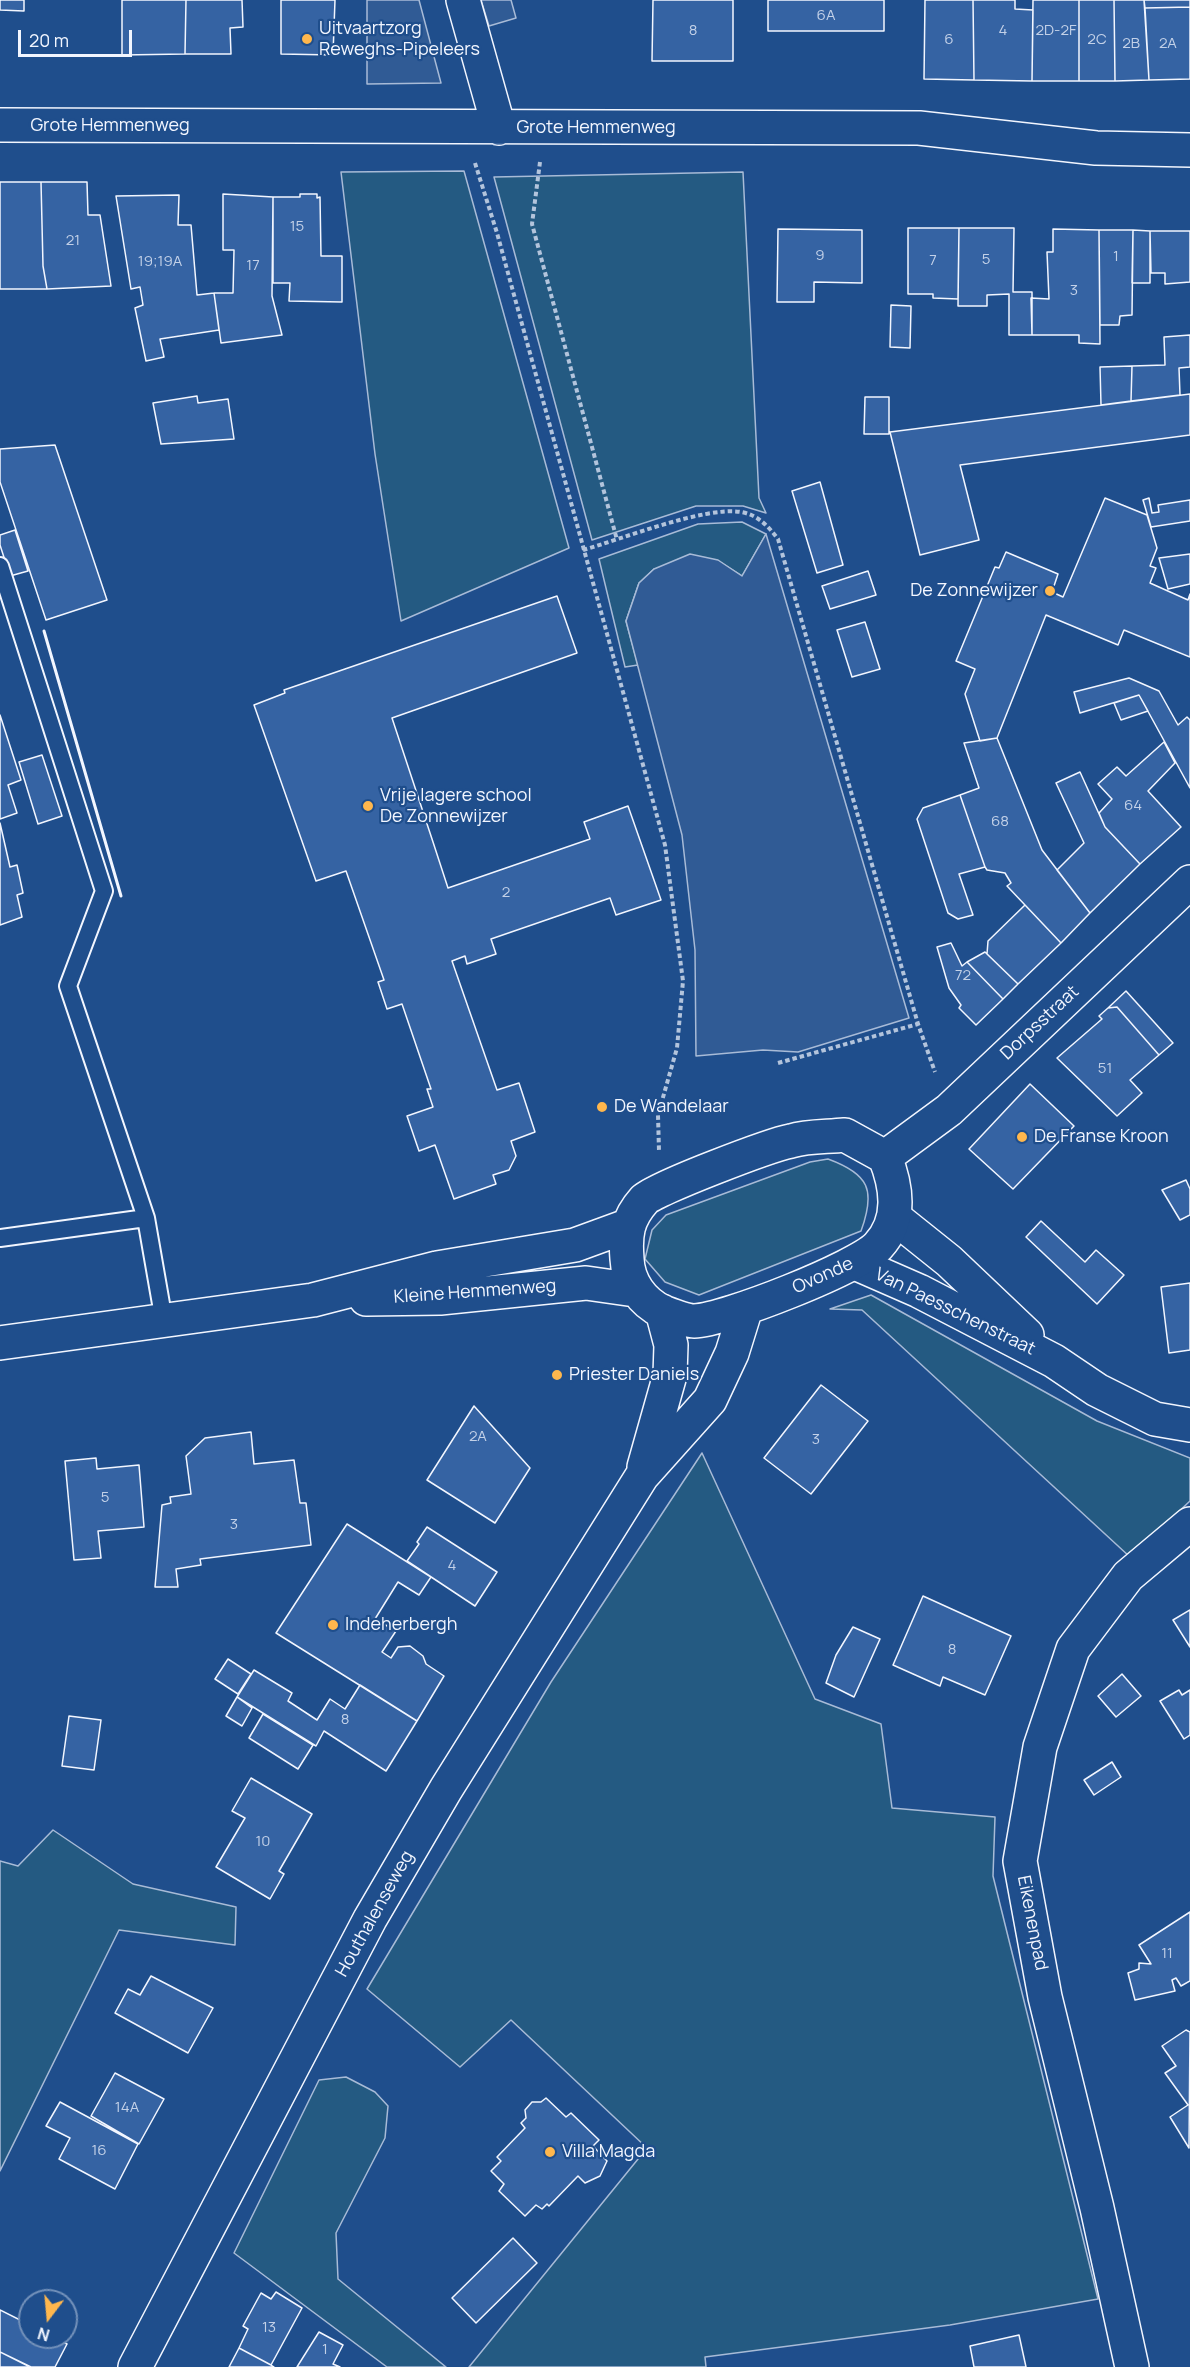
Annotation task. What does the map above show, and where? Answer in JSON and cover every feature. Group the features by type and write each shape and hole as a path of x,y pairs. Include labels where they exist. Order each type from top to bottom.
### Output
{"street":[{"path":"463,0 499,128"},
{"name":"Grote Hemmenweg","path":"0,125 919,128 1096,148 1190,150"},
{"name":"Dorpsstraat","path":"885,1157 949,1110 1190,882"},
{"path":"635,1290 627,1261 627,1226 645,1199 670,1186 791,1140 845,1135 885,1157"},
{"name":"Ovonde","path":"635,1290 662,1311 693,1321 746,1308 855,1263 878,1245 894,1217 894,1180 885,1157"},
{"name":"Van Paesschenstraat","path":"894,1217 949,1261 1054,1361"},
{"name":"Kleine Hemmenweg","path":"0,1342 313,1300 437,1268 575,1245 627,1226"},
{"name":"Van Paesschenstraat","path":"855,1263 919,1291 1054,1361 1097,1390 1155,1419 1190,1425"},
{"name":"Kleine Hemmenweg","path":"313,1300 440,1298 586,1283 635,1290"},
{"name":"Houthalenseweg","path":"135,2367 370,1919 446,1789 642,1476 710,1400 732,1353 746,1308"},
{"name":"Houthalenseweg","path":"642,1476 670,1376 671,1346 662,1311"},
{"name":"Eikenenpad","path":"1132,2367 1097,2208 1046,1997 1020,1861 1040,1747 1073,1649 1128,1576 1190,1524"}],"lane":[{"path":"0,566 104,891 68,986 146,1218 164,1321"},
{"path":"0,1238 146,1218"}],"path":[{"path":"464,128 497,233 662,834 676,913 683,981 677,1048 658,1116 658,1151 670,1186"},
{"path":"540,128 540,167 532,224 617,540"},
{"path":"583,550 714,511 743,512 765,522 777,539 918,1024 949,1110"},
{"path":"778,1063 918,1024"}],"shaded area":[{"path":"367,0 419,0 441,83 367,84"},
{"path":"481,0 511,0 516,18 489,26"},
{"path":"464,171 569,548 401,621 375,454 341,172"},
{"path":"743,172 759,498 766,513 743,506 696,506 592,540 494,177"},
{"path":"742,522 766,534 742,576 718,561 654,569 639,583 626,621 638,665 625,667 599,559 698,524"},
{"path":"766,534 909,1018 798,1052 763,1050 696,1056 695,950 682,835 626,621 639,583 654,569 690,554 718,560 742,576"},
{"path":"828,1159 853,1171 866,1185 868,1205 861,1231 699,1295 665,1282 645,1259 652,1230 666,1215 810,1162"},
{"path":"871,1295 1097,1421 1190,1458 1190,1501 1130,1557 862,1310 830,1309"},
{"path":"702,1453 815,1699 881,1724 892,1808 995,1817 993,1876 1098,2299 950,2325 705,2357 706,2367 469,2367 647,2148 511,2020 460,2067 367,1989 551,1682"},
{"path":"53,1830 133,1884 236,1907 235,1945 119,1930 0,2171 0,1861 18,1866"},
{"path":"346,2077 375,2092 388,2106 385,2138 336,2233 338,2279 446,2367 387,2367 234,2253 319,2080"}],"building":[{"path":"0,0 24,0 24,11 0,10"},
{"path":"122,0 186,0 185,54 122,55"},
{"path":"186,0 242,0 243,27 230,28 231,54 185,54"},
{"name":"Uitvaartzorg Reweghs-Pipeleers","path":"281,0 335,0 333,55 281,54"},
{"path":"653,0 733,0 733,61 652,61"},
{"path":"768,0 884,0 884,31 768,31"},
{"path":"925,0 973,0 974,80 924,79"},
{"path":"973,0 1015,0 1015,9 1033,10 1032,81 974,80"},
{"path":"1033,0 1079,0 1079,81 1032,81"},
{"path":"1079,0 1114,0 1115,81 1079,81"},
{"path":"1114,0 1144,0 1149,80 1115,81"},
{"path":"1144,0 1190,0 1190,7 1145,8"},
{"path":"1190,7 1190,79 1149,80 1145,8"},
{"path":"0,182 41,182 43,266 47,289 0,289"},
{"path":"41,182 87,182 88,215 100,215 111,286 47,289 43,266"},
{"path":"223,194 273,197 272,296 282,335 221,343 214,293 233,293 234,250 223,250"},
{"path":"300,194 317,194 317,198 320,197 321,256 342,256 342,302 289,301 290,283 273,283 273,197 300,197"},
{"path":"179,195 178,225 191,225 197,295 214,293 219,330 160,339 164,357 146,361 135,308 143,305 140,287 131,289 116,196"},
{"path":"908,228 959,228 958,299 933,298 933,294 908,294"},
{"path":"959,228 1014,228 1013,292 1032,292 1032,335 1009,335 1009,294 987,295 987,306 958,306"},
{"path":"778,229 862,230 862,283 814,282 814,302 777,302"},
{"path":"1053,229 1099,230 1100,344 1079,343 1079,335 1032,335 1031,298 1049,299 1047,252 1053,252"},
{"path":"1099,230 1133,230 1132,315 1120,316 1119,325 1100,325"},
{"path":"1133,230 1150,231 1150,283 1132,283"},
{"path":"1150,231 1190,231 1190,282 1165,284 1165,273 1151,273"},
{"path":"891,305 911,306 910,348 890,347"},
{"path":"1190,335 1190,367 1179,368 1180,395 1131,401 1132,366 1165,365 1164,337"},
{"path":"1132,366 1131,401 1101,405 1100,367"},
{"path":"1190,394 1190,435 960,465 979,540 920,555 890,432"},
{"path":"197,396 198,403 228,399 234,439 161,444 153,403"},
{"path":"865,397 889,397 889,434 864,434"},
{"path":"55,445 107,600 46,620 0,482 0,449"},
{"path":"820,482 843,565 817,573 792,491"},
{"path":"1105,498 1147,515 1157,548 1150,566 1156,568 1150,583 1188,600 1190,594 1190,657 1124,630 1118,645 1046,615 997,738 980,741 965,694 975,669 956,661 995,567 999,568 1006,552 1058,574 1052,592 1063,597"},
{"path":"1149,498 1152,513 1159,512 1158,505 1190,500 1190,521 1151,527 1143,500"},
{"path":"15,530 28,571 10,576 0,545 0,535"},
{"path":"1190,554 1190,584 1168,589 1159,558"},
{"path":"868,571 876,595 830,609 822,586"},
{"path":"557,596 577,653 392,718 448,888 590,839 584,822 628,806 661,900 616,915 610,898 491,939 496,954 467,964 465,956 452,961 497,1090 519,1083 535,1132 511,1141 516,1156 509,1170 493,1175 496,1184 454,1199 435,1145 419,1151 407,1116 433,1107 427,1089 431,1089 402,1004 387,1009 378,982 384,980 346,871 316,881 254,705 285,693 284,690"},
{"path":"865,622 880,669 852,677 837,630"},
{"path":"1129,678 1159,691 1178,725 1187,717 1190,720 1190,788 1139,695 1080,713 1074,692"},
{"path":"1139,695 1148,711 1121,720 1114,703"},
{"path":"0,715 21,780 8,785 17,813 0,819"},
{"path":"997,738 1042,850 1090,913 1061,943 1007,886 1011,883 1005,873 987,870 960,795 979,788 964,743"},
{"path":"1164,742 1175,763 1148,791 1181,827 1140,864 1105,827 1099,813 1112,799 1098,784 1117,767 1126,776"},
{"path":"42,755 62,816 38,824 19,762"},
{"path":"1080,772 1105,827 1140,864 1090,913 1057,870 1084,843 1056,783"},
{"path":"960,795 985,867 959,874 973,915 958,919 948,913 917,819 923,808"},
{"path":"0,823 10,867 17,865 23,893 17,895 22,917 0,925"},
{"path":"1025,905 1061,943 1018,984 987,954 988,941"},
{"path":"951,943 962,966 967,962 1003,999 976,1025 959,1008 961,1005 949,988 937,947"},
{"path":"985,952 1018,984 1003,999 967,962"},
{"path":"1126,991 1173,1043 1159,1055 1117,1007 1108,1008"},
{"path":"1117,1007 1159,1055 1130,1080 1142,1093 1117,1116 1057,1058 1102,1019 1099,1016 1108,1008"},
{"name":"De Franse Kroon","path":"1030,1084 1074,1126 1013,1189 969,1149"},
{"path":"1186,1180 1190,1189 1190,1215 1180,1220 1162,1190"},
{"path":"1041,1221 1085,1262 1096,1250 1124,1275 1097,1304 1026,1237"},
{"path":"1190,1283 1190,1350 1169,1353 1161,1287"},
{"path":"821,1385 868,1421 811,1494 764,1458"},
{"path":"474,1406 530,1468 495,1523 427,1480"},
{"path":"251,1432 254,1464 294,1460 300,1503 306,1503 311,1545 200,1559 201,1565 176,1569 178,1587 155,1587 162,1505 171,1503 170,1497 191,1494 186,1456 205,1438"},
{"path":"96,1458 97,1469 139,1465 144,1527 98,1531 101,1558 74,1560 65,1461"},
{"name":"Indeherbergh","path":"347,1524 431,1577 419,1595 398,1582 375,1619 396,1631 382,1652 391,1658 398,1647 410,1646 423,1656 426,1664 444,1676 417,1721 276,1633"},
{"path":"427,1527 497,1572 475,1606 407,1561"},
{"path":"923,1596 1011,1636 985,1695 943,1677 940,1686 893,1665"},
{"path":"1190,1610 1190,1647 1173,1620"},
{"path":"853,1627 880,1639 854,1697 826,1683 836,1655"},
{"path":"228,1659 251,1674 238,1694 215,1679"},
{"path":"254,1670 292,1693 288,1701 317,1720 330,1699 345,1709 360,1685 417,1721 386,1771 324,1731 316,1746 237,1697"},
{"path":"1122,1674 1141,1696 1116,1717 1098,1696"},
{"path":"1179,1690 1182,1695 1190,1690 1190,1735 1184,1739 1160,1701"},
{"path":"237,1697 252,1708 242,1726 226,1716"},
{"path":"263,1714 313,1745 298,1769 249,1738"},
{"path":"69,1716 101,1720 94,1770 62,1766"},
{"path":"1112,1762 1121,1777 1094,1795 1084,1780"},
{"path":"251,1778 312,1814 279,1871 284,1874 270,1899 216,1867 245,1818 232,1811"},
{"path":"1190,1912 1190,1981 1181,1986 1176,1978 1172,1980 1175,1991 1135,2000 1128,1973 1139,1969 1139,1963 1151,1964 1139,1945"},
{"path":"151,1976 213,2008 188,2053 115,2013 128,1989 140,1995"},
{"path":"1186,2030 1190,2032 1189,2148 1170,2117 1188,2105 1165,2073 1176,2066 1162,2046"},
{"path":"115,2073 164,2099 139,2144 91,2116"},
{"name":"Villa Magda","path":"546,2098 566,2117 571,2113 599,2140 593,2146 607,2161 600,2176 585,2183 578,2176 549,2206 547,2204 542,2209 536,2205 525,2216 499,2191 504,2184 491,2171 501,2161 497,2157 525,2128 521,2123 526,2118 525,2110 532,2102 541,2102"},
{"path":"60,2102 138,2144 115,2189 59,2159 70,2138 46,2126"},
{"path":"513,2238 537,2263 476,2323 452,2298"},
{"path":"276,2292 302,2308 271,2365 239,2348 248,2329 243,2326 261,2293 271,2299"},
{"path":"0,2310 18,2319 18,2349 64,2349 55,2367 31,2367 0,2352"},
{"path":"319,2332 343,2345 333,2364 340,2367 297,2367"},
{"path":"1019,2335 1026,2367 974,2367 970,2346"},
{"path":"239,2348 271,2365 274,2367 229,2367"},
{"path":"0,2352 30,2367 0,2367"}],"wall":[{"path":"44,631 121,896"}],"place":[{"name":"Uitvaartzorg Reweghs-Pipeleers","path":"307,39"},
{"name":"De Zonnewijzer","path":"1050,591"},
{"name":"Vrije lagere school De Zonnewijzer","path":"368,806"},
{"name":"De Wandelaar","path":"602,1107"},
{"name":"De Franse Kroon","path":"1022,1137"},
{"name":"Priester Daniels","path":"557,1375"},
{"name":"Indeherbergh","path":"333,1625"},
{"name":"Villa Magda","path":"550,2152"}]}
